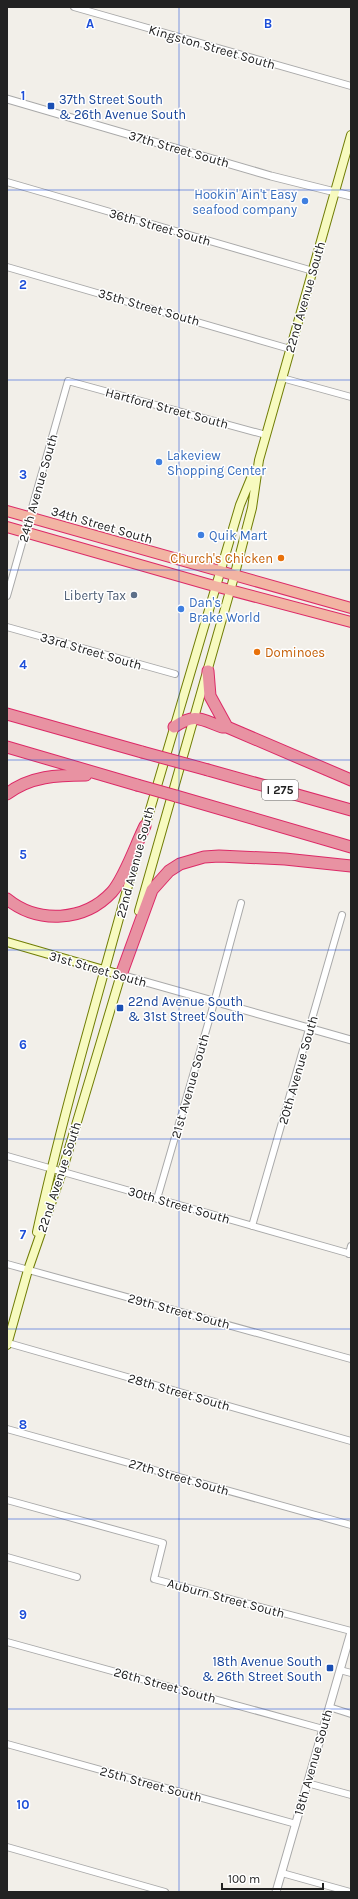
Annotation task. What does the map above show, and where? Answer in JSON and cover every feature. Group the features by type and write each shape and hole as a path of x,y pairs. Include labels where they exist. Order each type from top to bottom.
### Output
{"highway":[{"name":"34th Street South","path":"7,511 234,577 351,608"},
{"path":"7,527 215,586 351,622"},
{"path":"208,671 210,696 227,727"},
{"name":"I 275","path":"7,714 351,810"},
{"path":"174,727 183,721 195,717 222,727 227,727 351,780"},
{"path":"7,748 351,847"},
{"path":"7,794 27,782 56,774 100,775"},
{"path":"7,899 27,912 42,915 62,917 76,915 89,909 112,892 119,881 145,826"},
{"path":"121,975 152,890 170,871 180,864 204,857 219,856 285,859 351,866"}],"main road":[{"name":"22nd Avenue South","path":"7,1344 28,1270 51,1168 145,826 219,572 240,505 259,460 351,135"},
{"name":"22nd Avenue South","path":"28,1270 62,1172 121,975 174,782 195,717 231,590 252,508 259,460"},
{"name":"31st Street South","path":"7,942 121,975"}],"street":[{"name":"Kingston Street South","path":"74,7 351,86"},
{"name":"37th Street South","path":"7,99 267,174 351,196"},
{"name":"36th Street South","path":"7,182 312,271"},
{"name":"35th Street South","path":"7,267 290,349"},
{"path":"282,378 351,397"},
{"name":"Hartford Street South","path":"68,381 266,435"},
{"name":"24th Avenue South","path":"7,596 68,381"},
{"name":"33rd Street South","path":"7,627 175,674"},
{"name":"21st Avenue South","path":"157,1199 215,1001 241,903"},
{"name":"20th Avenue South","path":"252,1226 342,915"},
{"name":"31st Street South","path":"121,975 351,1040"},
{"name":"30th Street South","path":"7,1156 350,1254"},
{"path":"350,1254 351,1246"},
{"name":"29th Street South","path":"7,1264 351,1359"},
{"name":"28th Street South","path":"7,1344 351,1441"},
{"name":"27th Street South","path":"7,1429 351,1525"},
{"name":"Auburn Street South","path":"7,1500 163,1543 154,1579 351,1631"},
{"path":"7,1557 77,1577"},
{"name":"18th Avenue South","path":"276,1892 351,1631"},
{"name":"26th Street South","path":"7,1642 323,1729"},
{"path":"340,1670 351,1673"},
{"path":"329,1707 351,1714"},
{"name":"25th Street South","path":"7,1744 296,1824"},
{"path":"307,1783 351,1795"},
{"path":"7,1847 165,1892"},
{"path":"282,1873 350,1892"}],"place":[{"name":"37th Street South & 26th Avenue South","path":"51,106"},
{"name":"Hookin' Ain't Easy seafood company","path":"305,201"},
{"name":"Lakeview Shopping Center","path":"159,462"},
{"name":"Quik Mart","path":"201,535"},
{"name":"Church's Chicken","path":"281,558"},
{"name":"Liberty Tax","path":"134,595"},
{"name":"Dan's Brake World","path":"181,609"},
{"name":"Dominoes","path":"257,652"},
{"name":"22nd Avenue South & 31st Street South","path":"120,1008"},
{"name":"18th Avenue South & 26th Street South","path":"330,1668"}]}
